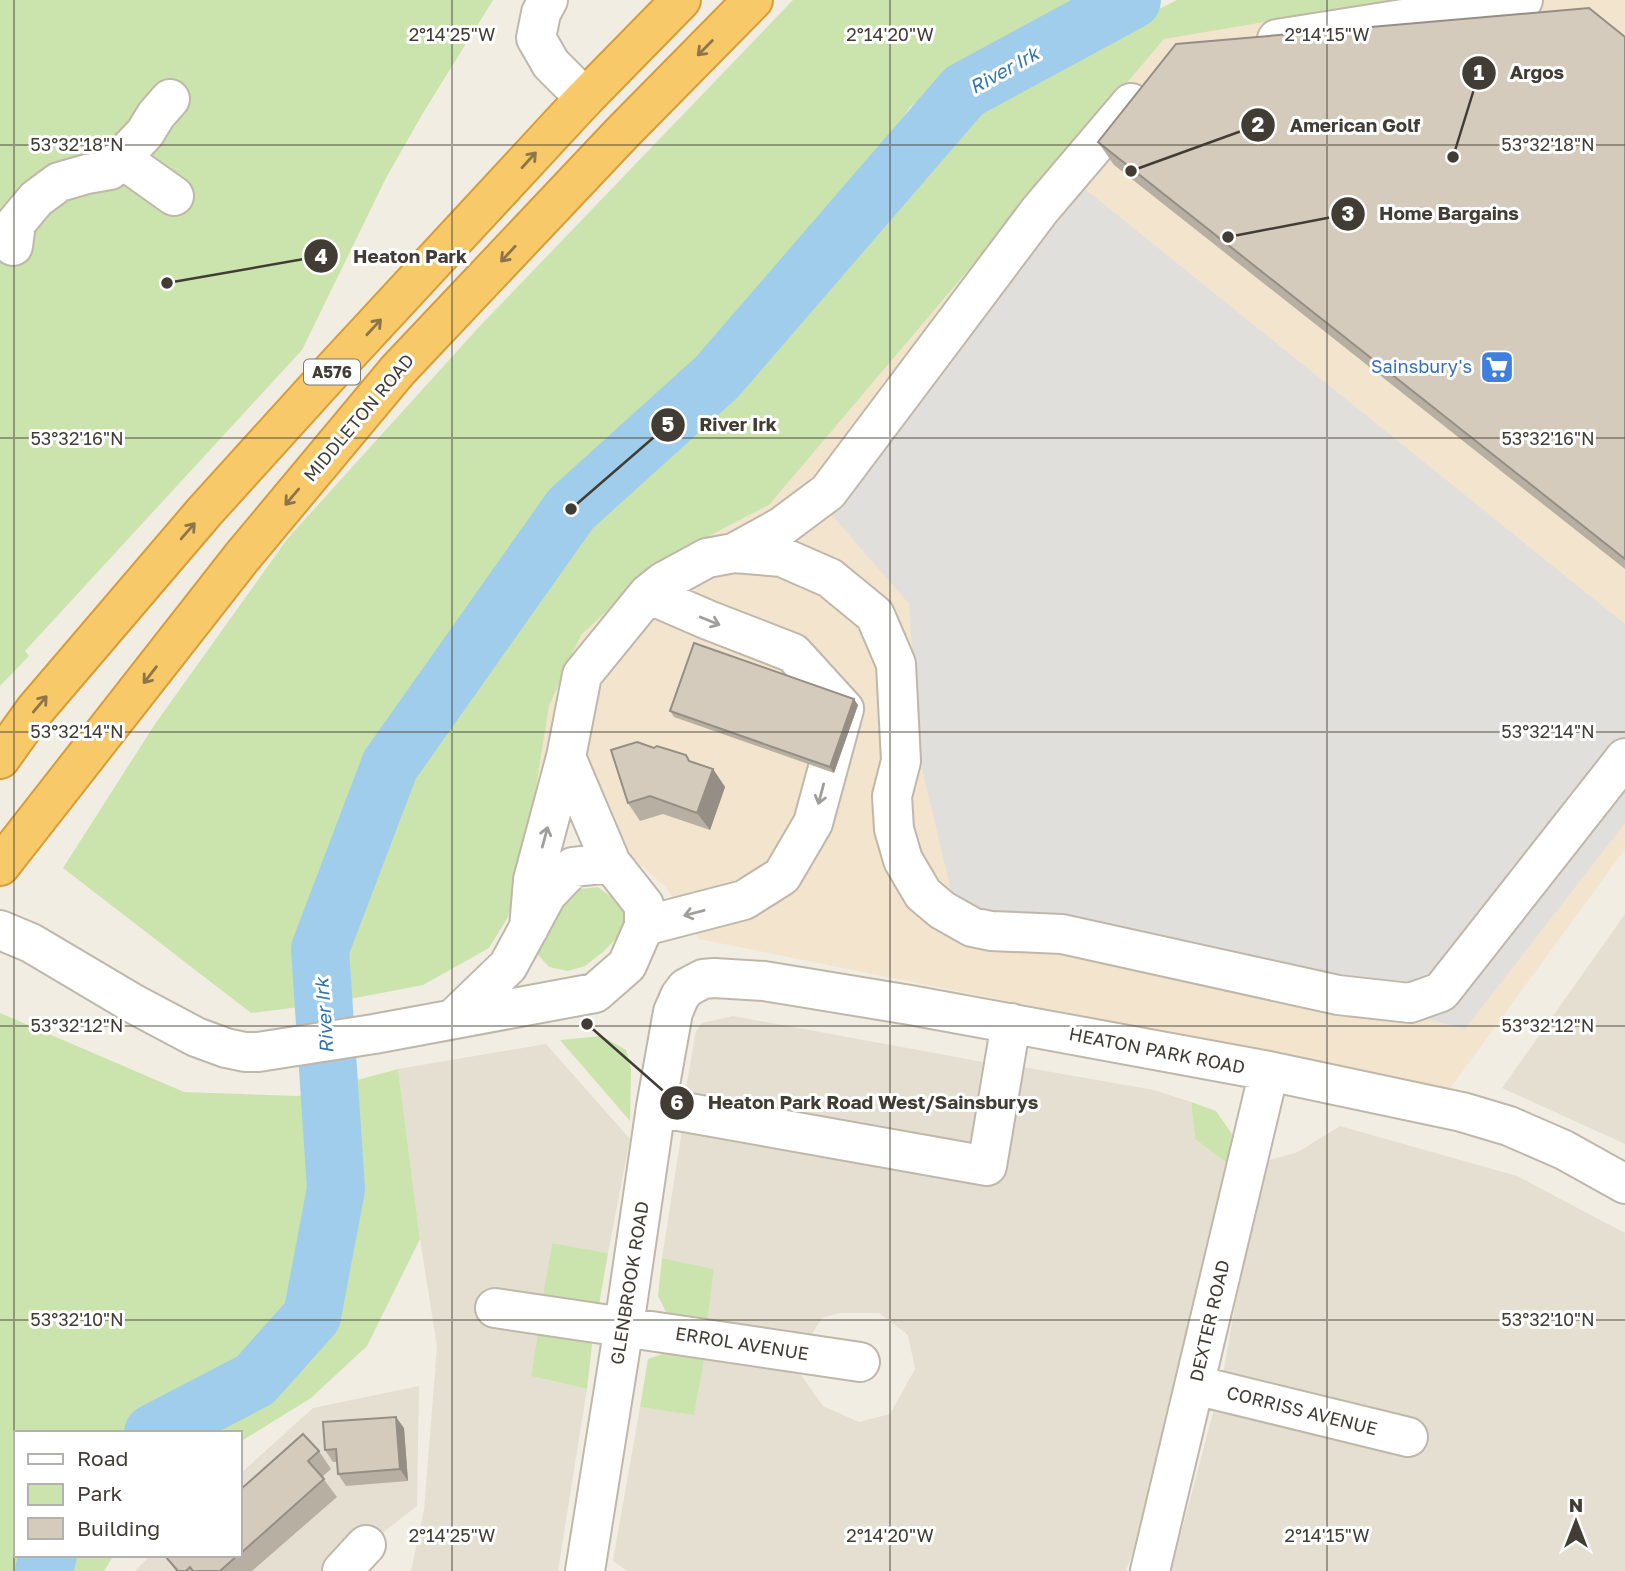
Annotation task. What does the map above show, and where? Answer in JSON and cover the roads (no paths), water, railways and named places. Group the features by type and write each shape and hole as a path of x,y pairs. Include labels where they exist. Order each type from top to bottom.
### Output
{"highway":[{"name":"A576","path":"0,759 35,710 205,511 584,99 681,0"},
{"name":"MIDDLETON ROAD","path":"0,866 242,557 398,370 622,133 753,0"},
{"path":"584,99 622,133"}],"street":[{"path":"548,0 541,13 536,38 551,64 584,99"},
{"path":"1241,44 1523,0"},
{"path":"567,998 531,987 521,943 533,880 566,757 582,675 648,594 663,582 707,558 734,552 781,527 828,492 1040,210 1156,76"},
{"path":"13,246 16,223 36,199 59,182 110,170 145,133 170,99"},
{"path":"122,159 174,196"},
{"path":"734,552 782,557 806,567 830,578 875,615 896,664 901,761 892,796 894,829 903,860 923,894 942,910 972,927 991,931 1062,934 1338,995 1410,1003 1441,992 1625,758"},
{"path":"644,926 744,900 782,876 813,823 844,709 793,653 648,594"},
{"path":"0,930 31,943 196,1037 245,1052 374,1034 595,993 627,965 644,926 644,905 611,863 566,757"},
{"path":"453,1018 508,966 547,894 573,867 611,863"},
{"name":"HEATON PARK ROAD","path":"680,996 686,988 703,979 752,981 1011,1023 1269,1071 1462,1112 1509,1126 1564,1150 1625,1184"},
{"name":"GLENBROOK ROAD","path":"585,1571 656,1107 673,1012 680,996"},
{"path":"656,1107 987,1166 1011,1023"},
{"name":"DEXTER ROAD","path":"1150,1571 1269,1071"},
{"name":"ERROL AVENUE","path":"495,1308 860,1362"},
{"name":"CORRISS AVENUE","path":"1195,1385 1408,1437"}],"waterway":[{"name":"River Irk","path":"157,1431 255,1380 312,1316 336,1189 320,949 390,765 571,509 717,377 964,91 1132,0"},
{"name":"River Irk","path":"44,1571 48,1557"}],"place":[{"name":"Argos","path":"1453,157"},
{"name":"American Golf","path":"1131,171"},
{"name":"Home Bargains","path":"1228,237"},
{"name":"Heaton Park","path":"167,283"},
{"name":"Sainsbury's","path":"1497,367"},
{"name":"River Irk","path":"571,509"},
{"name":"Heaton Park Road West/Sainsburys","path":"587,1024"}]}
